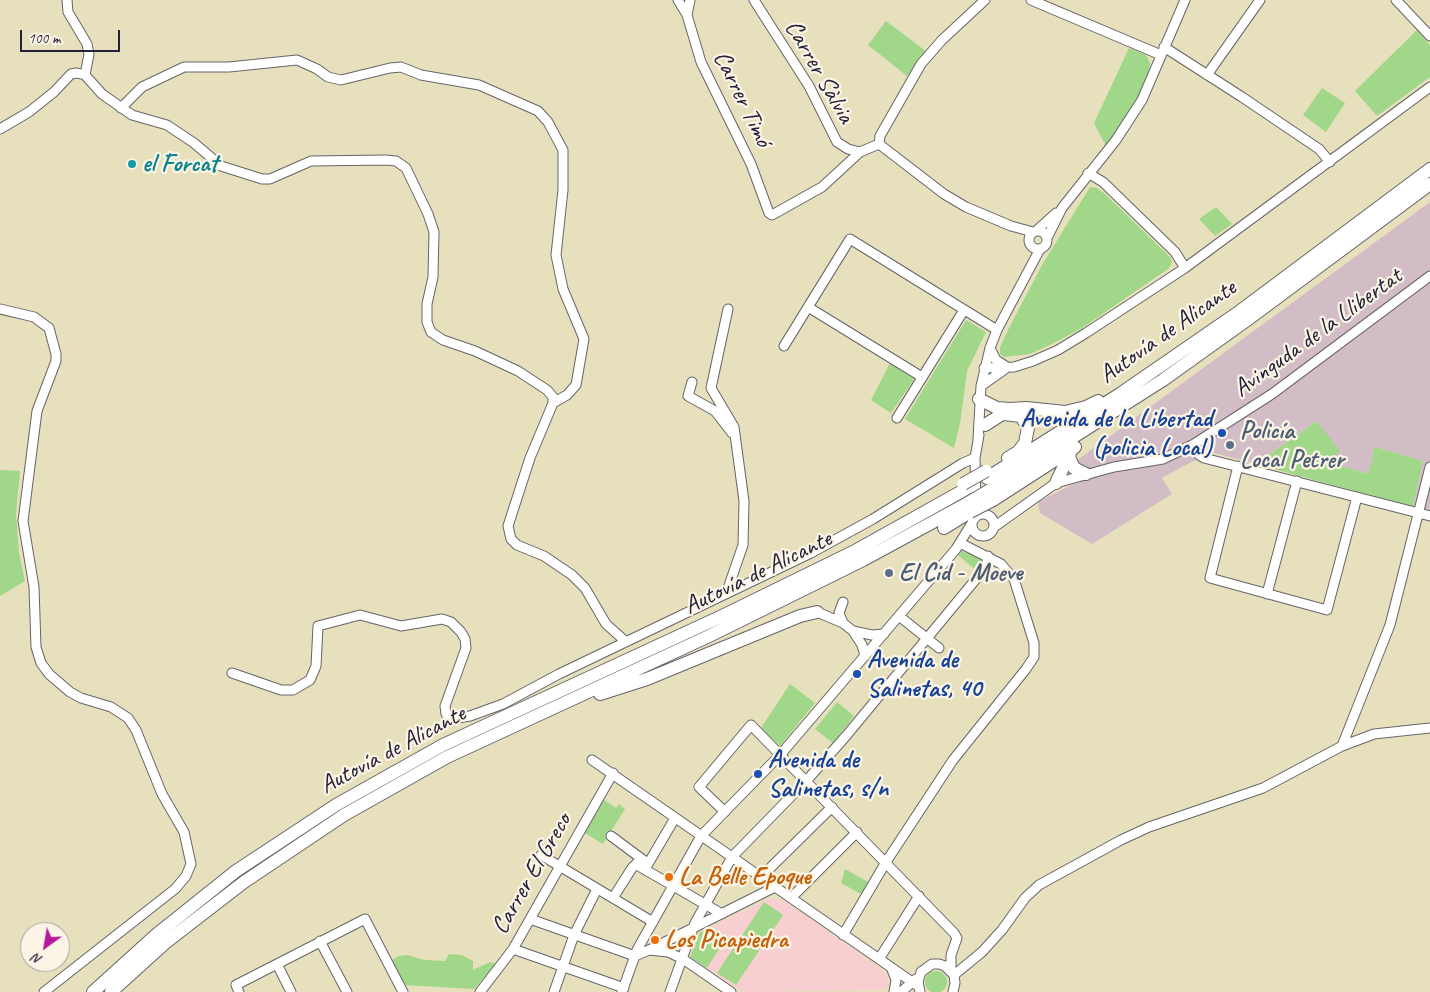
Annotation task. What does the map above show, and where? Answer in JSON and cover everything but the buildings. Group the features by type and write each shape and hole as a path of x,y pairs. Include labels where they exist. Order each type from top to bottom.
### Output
{"highway":[{"name":"Autovía de Alicante","path":"111,992 165,943 244,882 344,815 447,757 707,637 863,560 972,513 989,485 1236,314 1430,169"},
{"name":"Autovía de Alicante","path":"93,992 156,935 236,871 336,804 443,745 720,617 853,552 965,487 989,485 1125,406 1251,318 1430,184"},
{"path":"980,393 997,408 1075,410 1086,407 1121,387 1136,382"},
{"path":"989,485 1070,453 1114,419 1125,406"},
{"path":"985,425 997,415 1010,408"},
{"path":"989,485 1018,452 1028,435 1026,421 1021,416 1015,414 997,415"},
{"path":"1070,453 1074,468 1086,474"},
{"path":"1056,483 1070,453"},
{"path":"944,528 972,513"},
{"path":"546,712 562,710 609,691 646,680 800,616 817,612"}],"street":[{"path":"66,0 68,12 87,44 90,54 89,65 85,75"},
{"path":"678,0 687,15"},
{"name":"Carrer Timó","path":"690,0 687,15 701,62 727,111 751,164 769,214 772,215 822,187 860,152"},
{"name":"Carrer Sàlvia","path":"754,0 809,86 837,142 848,149 860,152"},
{"path":"879,144 880,136 921,64 942,40 984,0"},
{"path":"1031,0 1162,51 1207,75 1318,149 1330,162"},
{"path":"981,536 975,532 972,513 980,393 984,368 990,348 1024,277 1040,249 1047,242 1047,238 1062,208 1088,172 1116,140 1142,100 1185,0"},
{"path":"1207,75 1260,0"},
{"path":"1396,0 1430,36"},
{"path":"121,108 142,87 184,67 229,67 297,60 306,63 328,77 341,80 390,68 401,68 420,75 479,85 538,111 548,122 563,150 563,190 556,255 563,289 584,339 576,385 567,394 553,403"},
{"path":"0,129 29,112 54,92 71,74 85,75 102,94 132,115 167,125 194,143 221,166 262,180 270,179 311,161 345,159 396,162 406,168 428,214 434,232 434,278 427,304 427,322 431,332 443,340 475,351 518,371 547,390 553,397 553,403 530,458 508,526 511,539 517,545 544,556 572,575 585,588 606,624 625,642"},
{"path":"984,368 1007,368 1058,350 1185,268 1430,87"},
{"path":"860,152 879,144"},
{"path":"879,144 944,194 966,207 1032,237 1040,249"},
{"path":"1088,172 1103,182 1175,252 1185,268"},
{"path":"1024,277 1030,257 1032,237 1062,208"},
{"path":"1032,237 1045,234 1047,238"},
{"path":"784,346 850,239 997,330"},
{"name":"Avinguda de la Llibertat","path":"959,546 970,538 988,535 994,527 1012,513 1056,483 1114,467 1162,459 1194,444 1272,394 1430,276"},
{"path":"808,307 922,377"},
{"path":"0,309 34,317 49,328 56,354 56,361 37,411 23,521 34,587 36,648 41,663 49,674 70,692 81,698 111,707 128,718 136,730 162,794 184,832 192,864 186,876 175,889 44,992"},
{"path":"726,594 743,544 744,532 744,501 734,427 711,388 728,309"},
{"path":"897,418 964,310"},
{"path":"990,348 996,360 1007,368"},
{"path":"980,393 1007,368"},
{"path":"692,382 688,396 715,411 734,435"},
{"path":"978,439 985,425 980,393"},
{"path":"1194,444 1199,455 1204,458 1430,516"},
{"path":"232,673 281,690 292,690 310,680 316,666 318,626 360,615 401,626 442,619 455,626 465,639 466,648 446,706 446,714 451,719 457,719 503,704 625,642 726,594 873,519 962,463 975,458"},
{"path":"1238,466 1210,578 1327,610 1357,497"},
{"path":"1342,746 1379,657 1390,625 1420,514 1430,467"},
{"path":"1267,594 1297,481"},
{"path":"972,513 987,515 993,521 994,527"},
{"path":"512,949 623,990 635,956 701,836 782,754 959,546 972,513"},
{"name":"Avinguda de la Llibertat","path":"972,513 978,516 997,517 1012,513"},
{"path":"843,935 886,862 953,760 1034,657 1034,643 1014,579 1001,564 988,556 959,546"},
{"path":"670,992 694,929 732,857 807,780 927,639 986,567 988,556"},
{"path":"843,602 839,613 844,622 853,631 862,646 865,656"},
{"path":"817,612 844,622"},
{"path":"899,616 938,648"},
{"path":"853,631 872,635 884,634"},
{"path":"725,812 699,787 751,725 782,754 954,932 957,938 951,955 952,973 955,982 952,992"},
{"path":"952,973 982,952 1002,930 1025,898 1039,885 1149,827 1263,788 1342,746 1374,734 1430,728"},
{"path":"592,760 843,935 917,984"},
{"name":"Carrer El Greco","path":"480,992 512,949 612,774"},
{"path":"761,877 832,807"},
{"path":"613,898 632,868 643,864 675,818"},
{"path":"791,898 857,832"},
{"path":"611,836 632,850 643,864 673,886 722,914"},
{"path":"541,855 653,922"},
{"path":"530,919 635,956 694,929 775,887"},
{"path":"554,992 574,935 597,889"},
{"path":"878,959 919,896"},
{"path":"237,989 277,964 365,919 403,992 408,992"},
{"path":"320,942 347,992"},
{"path":"649,950 668,952 682,959 730,992"},
{"path":"277,964 291,992"},
{"path":"900,992 917,984 926,967 932,964 939,964 952,973"},
{"path":"891,967 896,980 894,992"}],"shaded area":[{"path":"1430,202 1430,512 1413,507 1423,461 1375,447 1368,474 1326,461 1317,421 1256,464 1210,452 1162,478 1172,494 1092,544 1040,513 1038,502 1085,480 1076,461"},
{"path":"770,898 783,900 882,969 888,977 889,984 885,990 742,992 707,968 723,943 703,931"}],"green space":[{"path":"886,21 927,52 907,76 868,45"},
{"path":"1417,30 1430,45 1430,77 1377,116 1355,91"},
{"path":"1129,48 1146,55 1150,63 1149,70 1140,94 1106,146 1094,123"},
{"path":"1322,88 1345,103 1326,132 1303,115"},
{"path":"1090,187 1097,188 1105,194 1171,258 1172,263 1168,269 1082,328 1030,354 1004,357 1000,354 1000,347 1009,328 1042,265"},
{"path":"1216,207 1232,224 1215,236 1199,219"},
{"path":"966,320 986,332 967,371 960,423 954,448 905,419"},
{"path":"890,363 914,379 891,413 871,400"},
{"path":"1317,421 1340,451 1326,461 1368,474 1375,447 1423,461 1413,507 1256,464"},
{"path":"0,470 20,471 16,514 19,553 25,581 0,596"},
{"path":"962,551 983,559 984,563 977,571 958,555"},
{"path":"790,684 815,703 780,746 761,728"},
{"path":"837,702 854,716 833,743 815,729"},
{"path":"604,800 616,808 619,804 625,809 603,844 585,833"},
{"path":"845,869 868,882 861,894 841,883"},
{"path":"764,902 783,915 760,950 741,937"},
{"path":"703,931 723,943 707,968 690,957 700,932"},
{"path":"740,938 759,951 736,985 717,973"},
{"path":"449,954 462,955 473,961 473,970 490,962 496,964 474,989 405,985 392,960 399,956 407,955 425,960 445,961"},
{"path":"936,971 944,974 947,982 944,990 936,993 928,990 925,982 928,974"}],"place":[{"name":"el Forcat","path":"132,164"},
{"name":"Avenida de la Libertad (policia Local)","path":"1222,433"},
{"name":"Policía Local Petrer","path":"1230,445"},
{"name":"El Cid - Moeve","path":"889,573"},
{"name":"Avenida de Salinetas, 40","path":"857,674"},
{"name":"Avenida de Salinetas, s/n","path":"758,774"},
{"name":"La Belle Epoque","path":"669,877"},
{"name":"Los Picapiedra","path":"655,940"}]}
